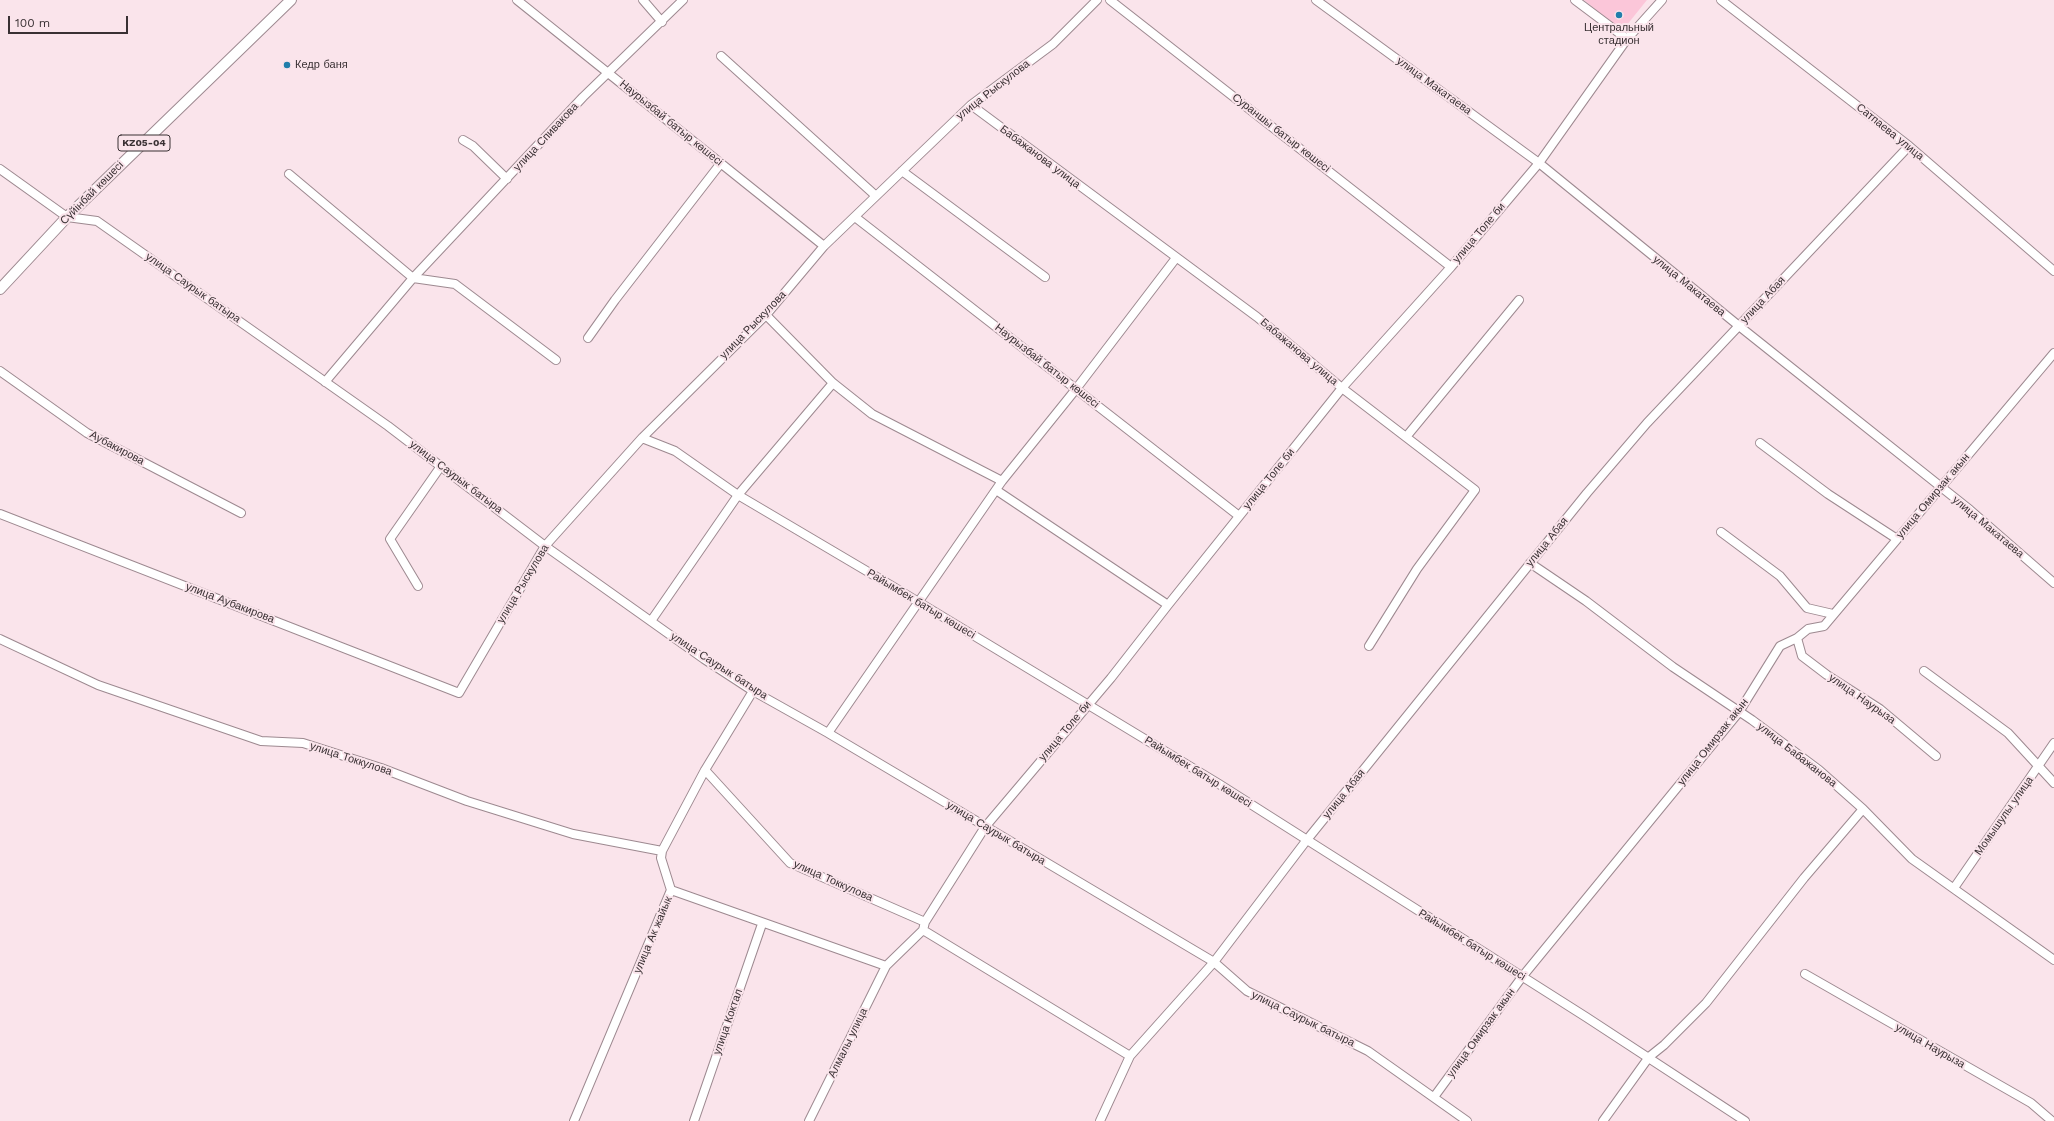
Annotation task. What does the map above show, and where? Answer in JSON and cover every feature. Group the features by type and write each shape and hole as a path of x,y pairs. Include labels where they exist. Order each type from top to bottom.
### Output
{"main road":[{"name":"Сүйінбай көшесі","path":"0,289 67,218 291,0"}],"street":[{"name":"Наурызбай батыр көшесі","path":"517,0 824,246"},
{"path":"643,0 662,22"},
{"name":"улица Спивакова","path":"325,382 414,278 583,97 683,0"},
{"name":"улица Рыскулова","path":"459,693 545,546 642,438 766,315 824,246 971,105 1053,44 1097,0"},
{"name":"Сураншы батыр көшесі","path":"1110,0 1451,266"},
{"name":"улица Макатаева","path":"1316,0 1539,163 1739,326 1941,487 2054,583"},
{"path":"1575,0 1627,39"},
{"name":"улица Толе би","path":"886,966 924,926 985,827 1110,678 1342,388 1451,266 1539,163 1627,39 1662,0"},
{"name":"Сатпаева улица","path":"1721,0 1909,146 2054,271"},
{"path":"721,56 876,196"},
{"name":"Бабажанова улица","path":"971,105 1257,317 1342,388 1474,490 1417,569 1369,646"},
{"path":"463,140 473,146 507,179"},
{"name":"улица Абая","path":"1100,1121 1130,1056 1214,962 1306,841 1587,493 1647,423 1909,146"},
{"path":"588,338 615,300 721,163"},
{"path":"0,169 67,218"},
{"path":"902,171 1045,277"},
{"path":"289,174 414,278 454,284 556,360"},
{"name":"Наурызбай батыр көшесі","path":"855,217 1239,516"},
{"name":"улица Саурык батыра","path":"67,218 97,221 441,466 545,546 753,691 828,733 1214,962 1248,991 1368,1051 1467,1121"},
{"path":"828,733 1002,481 1076,389 1176,258"},
{"path":"1406,437 1519,300"},
{"path":"766,315 833,383 872,414 1002,481"},
{"name":"улица Омирзак акын","path":"1434,1097 1522,977 1739,712 1780,646 1797,638 1808,629 1824,626 2054,353"},
{"name":"Аубакирова","path":"0,371 87,433 241,513"},
{"path":"651,620 738,495 833,383"},
{"name":"Райымбек батыр көшесі","path":"642,438 675,451 738,495 1219,784 1306,841 1649,1057 1745,1121"},
{"path":"1760,443 1828,494 1897,539"},
{"path":"418,586 390,539 441,466"},
{"path":"996,490 1168,605"},
{"name":"улица Аубакирова","path":"0,514 459,693"},
{"path":"1721,532 1780,576 1807,608 1833,614"},
{"name":"улица Бабажанова","path":"1530,563 1819,770 1864,809 1912,859 2054,960"},
{"name":"улица Наурыза","path":"1797,638 1802,656 1827,675 1880,709 1936,756"},
{"name":"улица Токкулова","path":"0,639 98,685 261,741 303,743 381,768 467,800 573,834 662,851"},
{"path":"1924,671 2008,733 2054,783"},
{"path":"662,851 705,770 753,691"},
{"name":"Момышулы улица","path":"1954,888 2054,744"},
{"name":"улица Токкулова","path":"705,770 790,863 924,926 1130,1056"},
{"path":"1603,1121 1649,1057 1664,1045 1706,1003 1804,878 1864,809"},
{"name":"улица Ак жайык","path":"574,1121 672,890 661,858 662,851"},
{"path":"672,890 762,924 886,966"},
{"name":"улица Коктал","path":"694,1121 762,924"},
{"name":"Алмалы улица","path":"809,1121 886,966"},
{"name":"улица Наурыза","path":"1805,974 2031,1103 2052,1121"}],"shaded area":[{"name":"Центральный стадион","path":"1584,0 1647,0 1622,31"}],"place":[{"name":"Центральный стадион","path":"1619,15"},
{"name":"Кедр баня","path":"287,65"}]}
